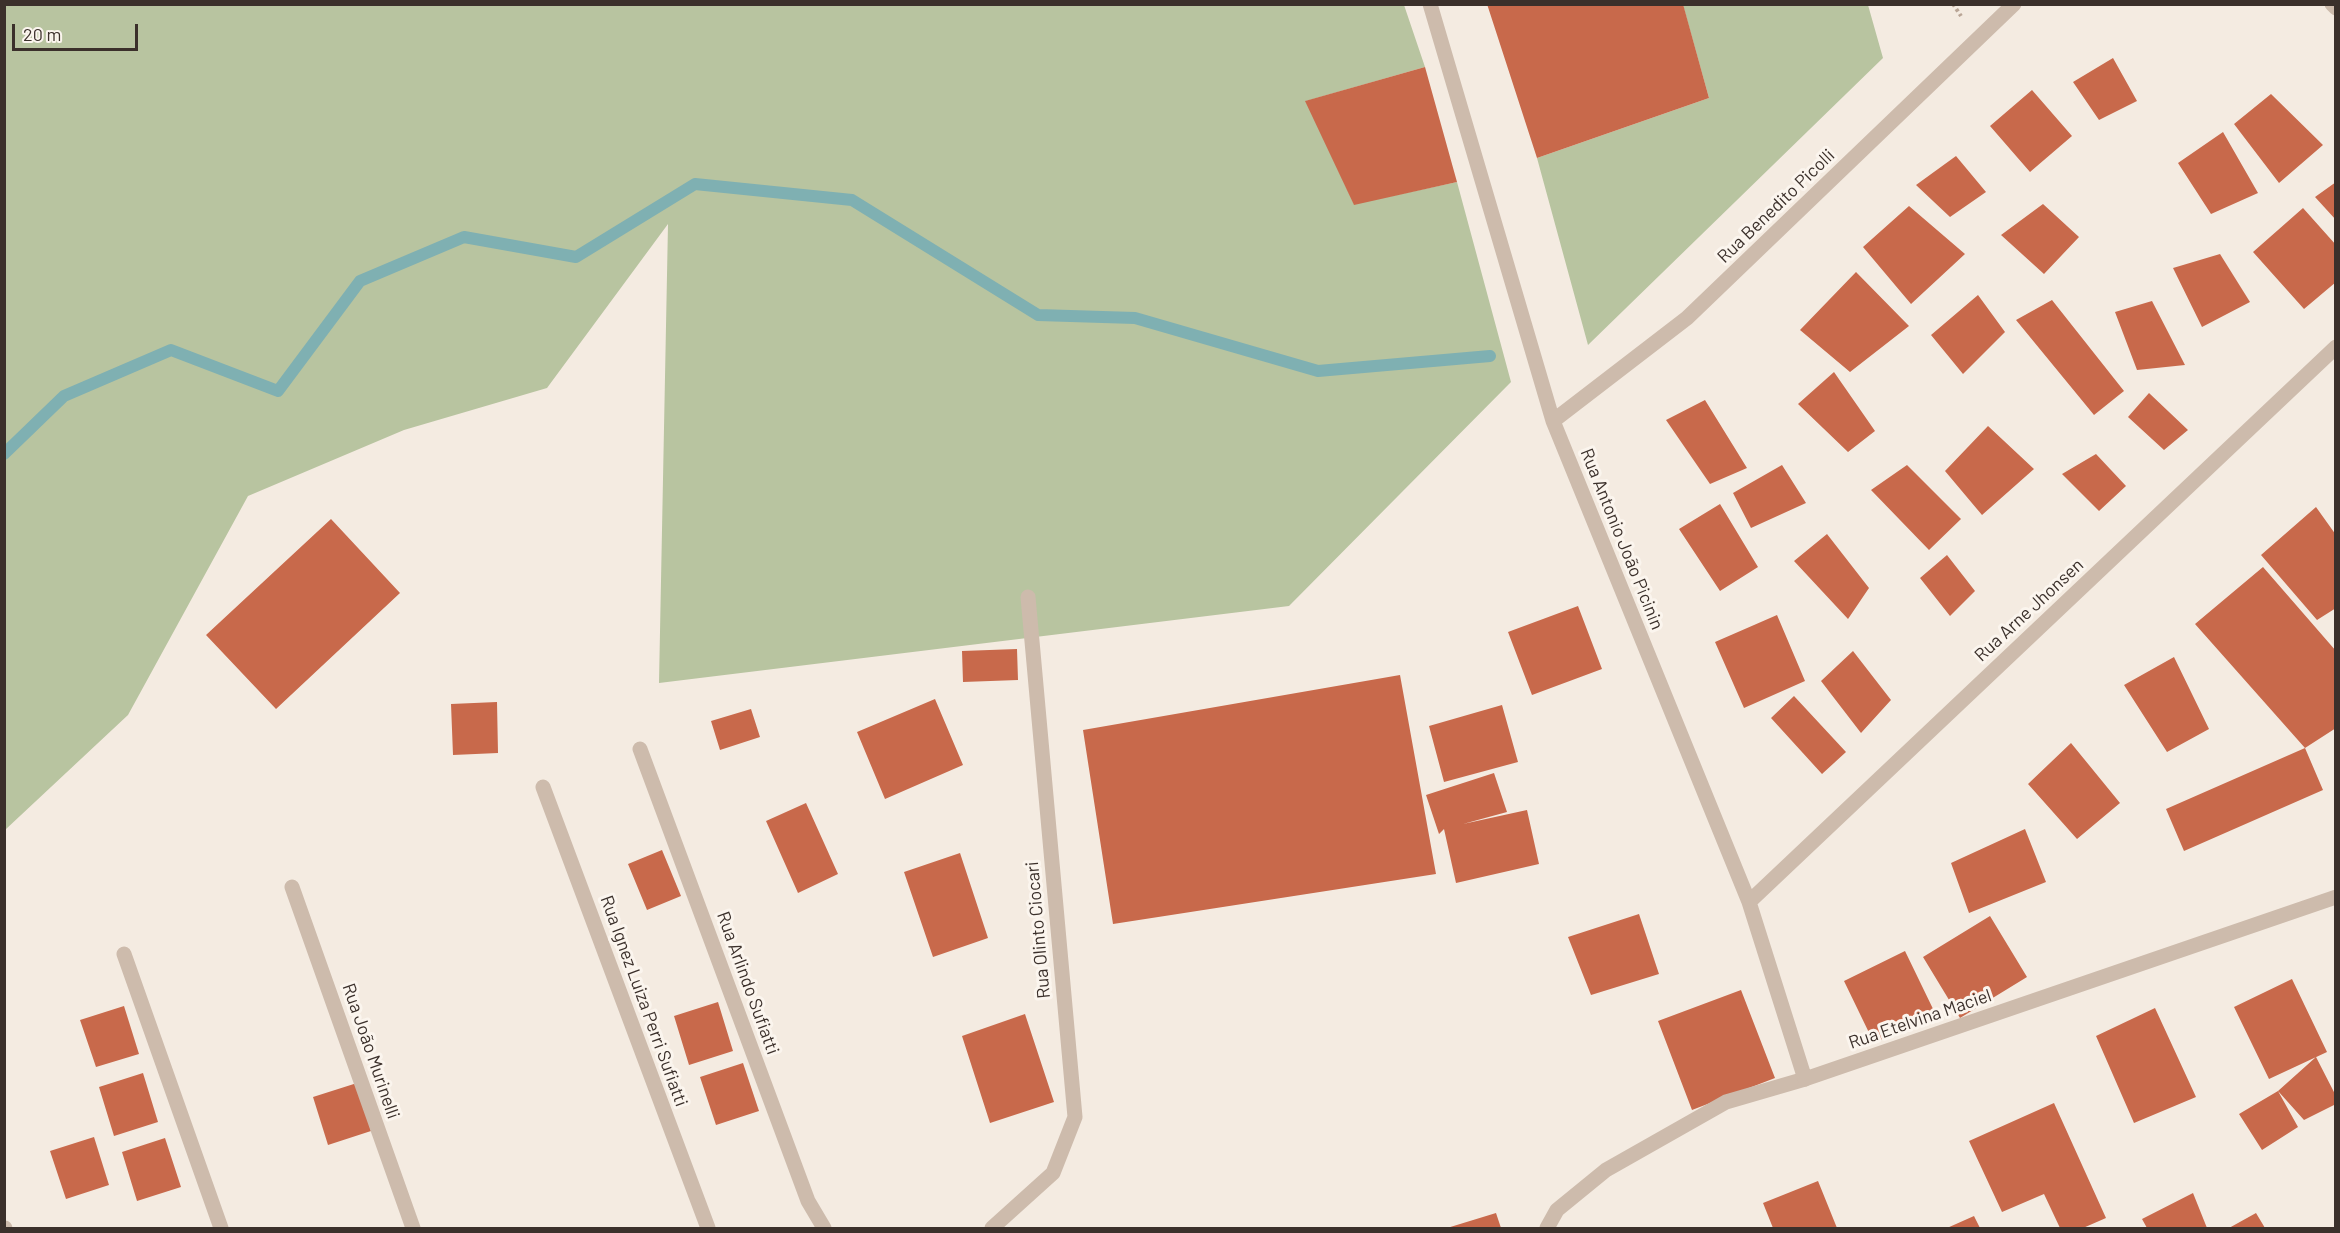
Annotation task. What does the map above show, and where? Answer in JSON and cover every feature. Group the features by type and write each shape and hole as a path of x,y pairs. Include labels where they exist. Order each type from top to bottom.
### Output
{"street":[{"name":"Rua Antonio João Picinin","path":"1430,4 1553,421 1749,902 1805,1079"},
{"name":"Rua Benedito Picolli","path":"1553,421 1687,318 2014,4"},
{"name":"Rua Arne Jhonsen","path":"1749,902 2336,347"},
{"name":"Rua Olinto Ciocari","path":"992,1228 1053,1173 1075,1117 1028,597"},
{"name":"Rua Arlindo Sufiatti","path":"640,749 808,1201 824,1228"},
{"name":"Rua Ignez Luiza Perri Sufiatti","path":"543,787 708,1228"},
{"name":"Rua João Murinelli","path":"292,887 412,1228"},
{"name":"Rua Etelvina Maciel","path":"1546,1228 1557,1210 1606,1170 1725,1102 1805,1079 2336,897"},
{"path":"124,954 220,1228"}],"green space":[{"path":"5,5 1404,5 1425,67 1306,101 1354,204 1457,182 1511,382 1289,606 659,683 668,224 547,388 404,430 248,496 128,715 5,830"},
{"path":"1683,5 1868,5 1883,58 1588,345 1537,158 1709,98"}],"building":[{"path":"1487,4 1683,4 1709,98 1537,158"},
{"path":"2113,58 2137,101 2099,120 2073,82"},
{"path":"1425,67 1457,182 1354,205 1305,101"},
{"path":"2032,90 2072,136 2030,172 1990,126"},
{"path":"2271,94 2323,145 2279,183 2234,124"},
{"path":"2223,132 2258,193 2211,214 2178,163"},
{"path":"1956,156 1986,192 1950,217 1916,185"},
{"path":"2336,182 2336,220 2315,197"},
{"path":"2043,204 2079,237 2044,274 2001,235"},
{"path":"1909,206 1965,254 1911,304 1863,247"},
{"path":"2303,208 2336,245 2336,282 2304,309 2253,252"},
{"path":"2220,254 2250,302 2202,327 2173,268"},
{"path":"1856,272 1909,326 1850,372 1800,330"},
{"path":"1978,295 2005,332 1963,374 1931,335"},
{"path":"2052,300 2124,391 2094,415 2016,320"},
{"path":"2152,301 2185,365 2137,370 2115,312"},
{"path":"1834,372 1875,431 1848,452 1798,404"},
{"path":"2149,393 2188,430 2164,450 2128,417"},
{"path":"1705,400 1747,468 1710,484 1666,420"},
{"path":"1988,426 2034,469 1982,515 1945,471"},
{"path":"2096,454 2126,486 2099,511 2062,474"},
{"path":"1782,465 1806,503 1751,528 1733,493"},
{"path":"1907,465 1961,519 1929,550 1871,490"},
{"path":"1720,504 1758,567 1720,591 1679,529"},
{"path":"2316,507 2336,535 2336,608 2317,620 2261,555"},
{"path":"331,519 400,593 276,709 206,635"},
{"path":"1827,534 1869,588 1848,619 1794,561"},
{"path":"1947,555 1975,591 1950,616 1920,578"},
{"path":"2263,567 2336,651 2336,728 2305,748 2195,624"},
{"path":"1578,606 1602,669 1532,695 1508,632"},
{"path":"1777,615 1805,681 1744,708 1715,642"},
{"path":"1017,649 1018,680 963,682 962,651"},
{"path":"1853,651 1891,700 1861,733 1821,681"},
{"path":"2174,657 2209,729 2167,752 2124,685"},
{"path":"1400,675 1436,874 1113,924 1083,730"},
{"path":"1794,696 1846,752 1822,774 1771,718"},
{"path":"935,699 963,765 885,799 857,732"},
{"path":"497,702 498,753 453,755 451,704"},
{"path":"1502,705 1518,762 1444,782 1429,726"},
{"path":"751,709 760,737 720,750 711,721"},
{"path":"2071,743 2120,803 2077,839 2028,784"},
{"path":"2305,748 2323,790 2184,851 2166,809"},
{"path":"1494,773 1507,812 1463,824 1527,810 1539,864 1456,883 1444,829 1439,834 1426,795"},
{"path":"806,803 838,874 798,893 766,821"},
{"path":"2025,829 2046,882 1969,913 1951,863"},
{"path":"662,850 681,896 647,910 628,864"},
{"path":"960,853 988,938 933,957 904,872"},
{"path":"1639,914 1659,974 1591,995 1568,937"},
{"path":"1990,916 2027,977 1960,1018 1923,957"},
{"path":"1905,951 1935,1013 1874,1043 1844,981"},
{"path":"2292,979 2327,1052 2269,1079 2234,1007"},
{"path":"1741,990 1775,1078 1692,1110 1658,1021"},
{"path":"718,1002 733,1051 689,1065 674,1016"},
{"path":"124,1006 139,1054 96,1067 80,1020"},
{"path":"2155,1008 2196,1097 2134,1123 2096,1036"},
{"path":"1025,1014 1054,1102 990,1123 962,1036"},
{"path":"2316,1057 2336,1096 2336,1104 2304,1120 2278,1091"},
{"path":"743,1063 759,1111 716,1125 700,1077"},
{"path":"143,1073 158,1122 114,1136 99,1087"},
{"path":"357,1083 371,1131 328,1145 313,1097"},
{"path":"2278,1091 2298,1127 2262,1150 2239,1114"},
{"path":"2054,1103 2106,1218 2083,1228 2060,1228 2044,1194 2002,1212 1969,1141"},
{"path":"94,1137 109,1185 66,1199 50,1151"},
{"path":"165,1138 181,1187 137,1201 122,1152"},
{"path":"1818,1181 1837,1228 1773,1228 1763,1203"},
{"path":"2193,1193 2207,1228 2147,1228 2142,1219"},
{"path":"1496,1213 1501,1228 1447,1228"},
{"path":"2256,1213 2265,1228 2229,1228"},
{"path":"1974,1216 1980,1228 1947,1228"}],"waterway":[{"path":"4,454 64,396 171,350 278,391 360,281 464,237 576,257 695,184 852,200 1038,315 1135,318 1318,371 1490,356"}]}
